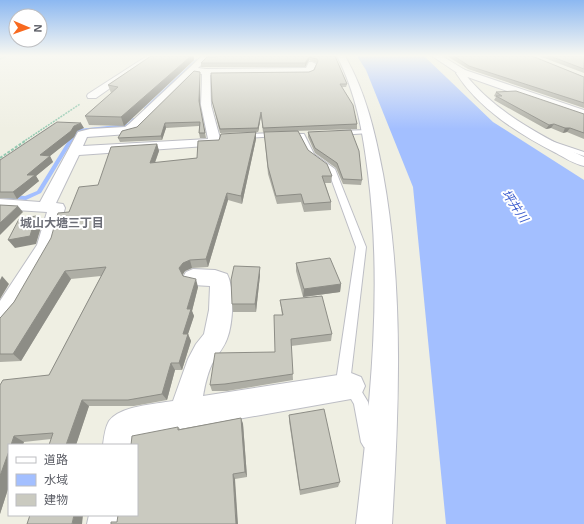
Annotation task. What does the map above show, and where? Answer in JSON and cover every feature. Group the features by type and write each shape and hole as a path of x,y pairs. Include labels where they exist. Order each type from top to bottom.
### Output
{"main road":[{"path":"487,80 584,114"}],"street":[{"path":"92,96 115,80"},
{"path":"46,207 82,135 128,130 133,127 181,80"},
{"path":"74,151 215,142 219,137 206,105 206,80"},
{"path":"353,80 358,92 368,132 379,190 383,244 387,333 374,524"},
{"path":"466,80 515,125 584,162"},
{"path":"0,204 57,208 46,246 12,303 0,317"},
{"path":"185,413 187,399 202,357 215,338 221,285 220,280 215,278 193,277"},
{"path":"118,444 120,432 128,424 185,413 351,386"}],"lane":[{"path":"332,134 368,132"},
{"path":"239,136 286,135"},
{"path":"302,135 311,155 331,169 361,247 344,375 361,402 378,482"},
{"path":"541,140 584,154"}],"path":[{"path":"0,158 92,96"}],"water":[{"name":"坪井川","path":"370,80 450,80 493,122 584,180 584,524 446,524 413,187"}],"building":[{"path":"115,80 163,80 121,117 85,116 118,87 108,85"},
{"path":"184,80 200,80 199,101 205,133 199,133 200,122 165,123 161,136 118,138 122,131 137,127"},
{"path":"211,80 345,80 347,84 340,84 353,105 357,124 263,128 261,112 258,128 220,129 212,101"},
{"path":"514,80 584,80 584,103"},
{"path":"516,91 584,114 584,133 554,124 549,125 496,96 502,96 496,92"},
{"path":"57,122 81,123 74,126 71,131 40,155 50,156 27,175 35,175 13,192 0,192 0,160"},
{"path":"351,130 359,151 362,180 343,179 337,163 315,148 308,132"},
{"path":"298,131 308,150 327,164 332,176 322,176 331,202 304,204 301,194 276,196 268,167 264,132"},
{"path":"256,132 241,196 227,193 206,259 190,260 183,263 179,268 183,276 196,279 187,309 191,309 183,334 188,334 179,363 171,363 162,394 128,400 82,400 66,444 49,444 53,433 14,436 11,444 8,444 8,454 0,476 0,385 3,380 49,375 106,267 65,271 13,354 0,354 0,318 14,302 51,238 58,213 69,212 79,187 98,185 111,147 157,144 150,163 197,158 198,141 219,140 221,134"},
{"path":"0,205 18,206 0,223"},
{"path":"36,216 30,236 8,240 19,219"},
{"path":"330,258 341,284 304,289 296,263"},
{"path":"234,266 260,267 255,304 232,304 231,280"},
{"path":"322,296 332,334 291,339 293,374 210,385 215,353 275,352 274,315 283,315 280,300"},
{"path":"324,409 340,482 300,490 289,415"},
{"path":"241,418 245,472 233,474 236,524 111,524 111,522 117,522 118,516 138,516 138,444 131,444 132,436 178,427 178,430"},
{"path":"30,516 74,516 72,524 27,524"}],"waterway":[{"path":"145,109 175,80"},
{"path":"0,196 26,198 39,192 73,136 80,130 128,125 134,119"}],"district":[{"name":"城山大塘三丁目","path":"62,223"}]}
